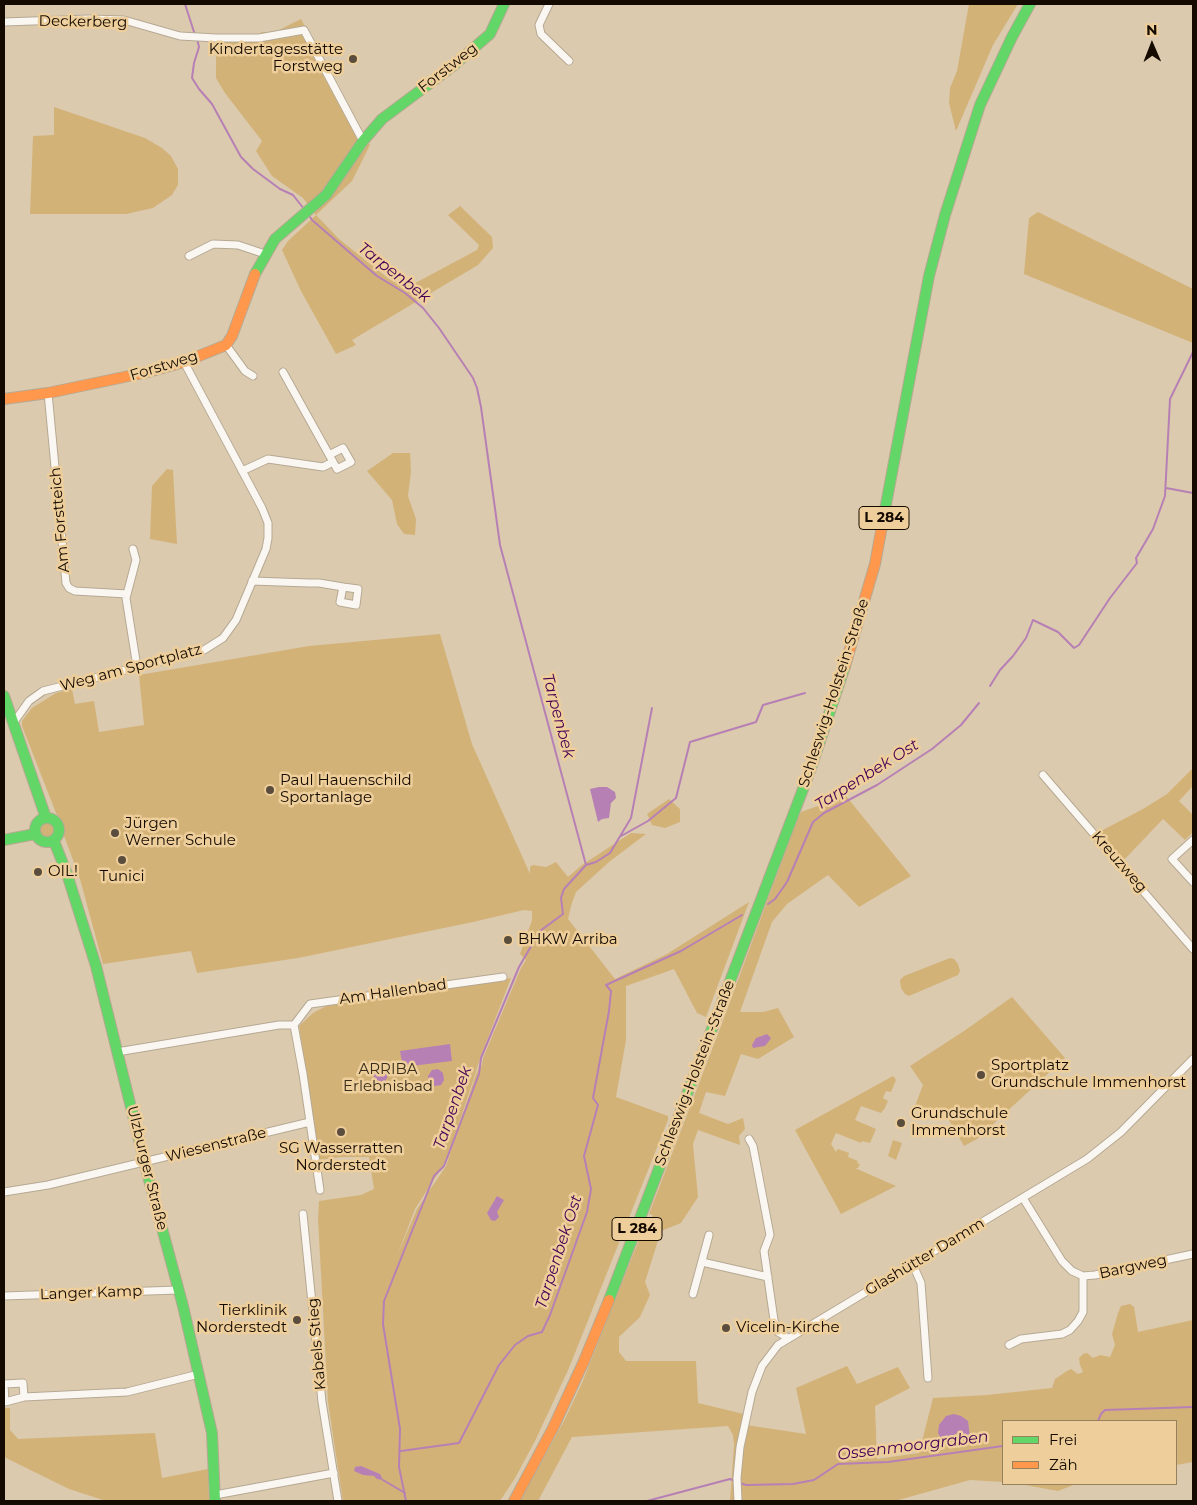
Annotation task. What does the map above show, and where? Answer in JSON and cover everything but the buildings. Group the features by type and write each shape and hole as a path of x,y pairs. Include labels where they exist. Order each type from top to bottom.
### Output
{"main road":[{"name":"Forstweg","path":"4,399 48,393 114,380 184,362 226,345 232,336 264,254 275,239 326,195 363,141 382,119 453,66 490,34 504,4"},
{"name":"Schleswig-Holstein-Straße","path":"514,1501 553,1428 591,1344 811,768 846,664 875,564 926,293 945,215 980,105 1009,42 1030,4"},
{"name":"Ulzburger Straße","path":"4,696 46,818 54,819 60,828 58,836 54,841 67,874 96,966 199,1374 212,1433 215,1498"},
{"path":"46,818 38,821 35,834 42,842 54,841"},
{"path":"4,840 35,834"}],"street":[{"path":"549,4 539,25 541,34 569,62"},
{"name":"Deckerberg","path":"4,22 124,20 180,36 200,37 259,38 304,30 363,141"},
{"path":"189,256 213,244 238,245 264,254"},
{"path":"226,345 245,371 253,376"},
{"name":"Weg am Sportplatz","path":"14,722 28,702 43,692 197,652 220,640 234,624 267,546 268,529 264,512 184,362"},
{"path":"242,471 266,459 323,467 331,458 283,372"},
{"name":"Am Forstteich","path":"48,393 66,583 70,589 75,591 127,594"},
{"path":"133,550 136,560 127,594 137,667"},
{"path":"252,581 309,582 342,587"},
{"name":"Kreuzweg","path":"1043,775 1193,949"},
{"path":"1193,840 1172,859 1193,882"},
{"name":"Am Hallenbad","path":"294,1025 310,1004 502,977"},
{"path":"118,1052 279,1025 294,1025 320,1190"},
{"name":"Glashütter Damm","path":"738,1501 737,1478 740,1447 752,1392 762,1366 770,1353 788,1338 1087,1160 1115,1137 1193,1059"},
{"name":"Wiesenstraße","path":"4,1192 48,1185 310,1122"},
{"path":"749,1139 770,1235 764,1251 774,1320 778,1332 788,1338"},
{"name":"Bargweg","path":"1023,1198 1062,1261 1072,1271 1083,1276 1193,1254"},
{"name":"Kabels Stieg","path":"304,1214 322,1402 338,1501"},
{"path":"693,1294 710,1235"},
{"path":"702,1262 768,1277"},
{"path":"913,1265 921,1283 928,1378"},
{"path":"1009,1345 1022,1339 1062,1334 1070,1330 1083,1312 1083,1276"},
{"name":"Langer Kamp","path":"4,1296 178,1290"},
{"path":"24,1397 127,1392 199,1374"},
{"path":"215,1498 334,1473"}],"green space":[{"path":"969,4 1018,4 993,45 956,131 949,103 950,88 957,71"},
{"path":"301,19 370,145 352,181 316,215 303,198 272,176 256,151 262,141 225,93 216,78 216,42 261,42 261,32 275,32"},
{"path":"54,107 145,138 162,148 171,156 178,169 178,185 172,195 153,208 126,214 30,214 33,136 54,135"},
{"path":"460,206 492,237 493,248 478,265 352,340 356,345 336,354 301,291 282,250 288,241 316,215 339,239 389,279 406,288 477,250 479,245 448,215"},
{"path":"1038,212 1193,289 1193,343 1024,274 1029,218"},
{"path":"393,453 410,453 411,471 408,496 416,519 415,535 404,534 397,524 392,500 367,471"},
{"path":"167,469 173,470 177,544 150,539 152,486"},
{"name":"ARRIBA Erlebnisbad","path":"440,634 472,744 530,874 530,867 533,865 546,867 556,862 568,877 582,865 631,833 646,834 609,862 576,892 568,919 615,979 667,954 749,902 706,1017 697,1013 674,969 626,986 626,1040 616,1097 668,1116 668,1120 569,1368 535,1441 500,1501 343,1501 328,1402 318,1219 319,1201 361,1195 374,1189 369,1157 341,1157 319,1160 299,1026 313,1013 330,1004 511,978 481,1056 448,1158 415,1209 397,1256 417,1209 446,1166 476,1074 482,1065 483,1058 526,960 520,954 532,920 532,911 524,910 298,958 197,973 191,951 103,964 80,879 63,833 62,822 56,813 22,726 22,721 32,708 56,693 72,689 75,704 94,701 99,732 144,725 139,675 309,646"},
{"path":"1193,768 1193,786 1179,801 1193,815 1193,832 1185,840 1163,819 1123,861 1099,832 1167,794"},
{"path":"846,796 911,876 859,907 828,875 787,904 772,922 740,1012 763,1012 778,1008 794,1037 758,1059 741,1054 725,1096 706,1092 699,1113 728,1124 743,1118 745,1129 739,1136 740,1145 698,1130 693,1144 698,1197 681,1223 661,1231 645,1282 650,1295 640,1317 619,1337 619,1352 626,1361 696,1361 698,1403 748,1415 746,1425 806,1434 796,1388 847,1366 857,1384 898,1367 910,1388 875,1406 877,1459 919,1453 933,1398 987,1395 1052,1388 1055,1379 1067,1371 1071,1369 1078,1374 1083,1372 1079,1358 1083,1354 1087,1353 1093,1358 1100,1355 1110,1357 1115,1345 1112,1334 1118,1313 1121,1306 1130,1304 1134,1307 1138,1332 1193,1320 1193,1462 1177,1465 1177,1420 1002,1420 1002,1482 970,1480 895,1501 730,1501 734,1445 733,1435 728,1426 572,1437 538,1501 520,1501 564,1421 582,1383 647,1220 650,1220 653,1215 649,1214 801,812"},
{"path":"669,799 680,809 680,822 665,828 652,825 647,814"},
{"path":"47,822 55,830 47,838 39,830"},
{"path":"950,958 954,959 958,964 960,971 958,975 909,996 905,994 901,988 900,980 904,976"},
{"name":"Sportplatz Grundschule Immenhorst","path":"1012,997 1065,1058 977,1139 964,1146 949,1120 915,1106 923,1085 910,1066"},
{"path":"893,1076 896,1080 891,1092 886,1091 883,1098 888,1101 884,1110 881,1113 861,1106 855,1120 876,1129 870,1143 862,1141 861,1143 836,1133 831,1144 836,1152 838,1149 849,1153 848,1157 858,1161 857,1163 860,1164 858,1168 855,1168 896,1186 841,1214 795,1130"},
{"path":"893,1140 902,1143 896,1160 888,1156"},
{"path":"4,1408 10,1408 10,1430 18,1439 155,1433 162,1478 208,1469 209,1501 106,1501 69,1489 4,1457"},
{"path":"1025,1485 1073,1485 1058,1491"}],"shaded area":[{"path":"607,787 615,792 616,798 611,803 609,818 598,822 590,789"},
{"path":"767,1034 771,1038 765,1046 753,1048 752,1045 756,1038"},
{"path":"450,1044 452,1061 403,1067 400,1051"},
{"path":"382,1064 386,1071 388,1071 388,1075 385,1083 381,1084 371,1074"},
{"path":"438,1069 443,1073 444,1080 441,1085 431,1085 431,1082 428,1082 428,1076 432,1070"},
{"path":"497,1196 504,1200 497,1212 499,1217 495,1221 491,1220 487,1213"},
{"path":"954,1414 968,1421 970,1437 964,1440 959,1439 957,1433 949,1441 941,1439 938,1433 939,1425 946,1416"},
{"path":"361,1466 380,1474 383,1480 354,1471 355,1467"}],"waterway":[{"name":"Tarpenbek","path":"185,4 195,35"},
{"name":"Tarpenbek","path":"197,39 199,47 192,78 212,104 241,157 253,169 280,189 293,195 304,209"},
{"name":"Tarpenbek","path":"308,214 312,220 377,276 405,293 423,308 473,378 481,407 500,545 586,865 564,889 561,898 563,914 540,931 519,967 481,1058 479,1074 444,1166 434,1176 384,1301 383,1324 400,1429 399,1467 406,1501"},
{"name":"Tarpenbek Ost","path":"990,686 1000,670 1026,638 1033,620 1058,632 1074,648 1079,645 1110,598 1137,563 1136,558 1153,529 1165,496 1170,399 1193,352"},
{"path":"1166,488 1193,493"},
{"path":"621,836 648,821 676,798 690,742 756,722 763,705 805,693"},
{"name":"Tarpenbek Ost","path":"768,904 775,899 787,882 813,822 824,813 877,785 932,749 961,725 979,703"},
{"path":"586,865 596,862 610,853 631,818 652,708"},
{"name":"Tarpenbek Ost","path":"401,1451 459,1443 499,1365 515,1345 528,1336 542,1332 550,1315 587,1212 591,1189 584,1156 598,1105 593,1098 609,1011 611,991 606,985 681,951 742,915"},
{"name":"Ossenmoorgraben","path":"1098,1420 1105,1410 1193,1407"},
{"name":"Ossenmoorgraben","path":"740,1483 746,1485 793,1484 814,1480 838,1464 888,1462 1002,1446"},
{"name":"Ossenmoorgraben","path":"647,1501 730,1479 735,1481"},
{"path":"383,1480 405,1493"}],"traffic: fast":[{"path":"255,274 275,239 326,195 363,141 382,119 453,66 490,34 504,4"},
{"path":"884,515 929,276 945,215 980,105 1030,4"},
{"path":"609,1300 811,768 845,666"},
{"path":"4,696 46,818"},
{"path":"47,818 56,821 59,830 56,839 47,842 38,839 35,830 38,821 47,818"},
{"path":"4,840 35,834"},
{"path":"54,841 67,874 96,966 148,1176 183,1306 212,1433 215,1501"}],"traffic: slow":[{"path":"4,399 48,393 148,372 184,362 226,345 232,336 255,274"},
{"path":"845,666 875,564 884,515"},
{"path":"514,1501 553,1428 584,1361 609,1300"}],"place":[{"name":"Kindertagesstätte Forstweg","path":"353,59"},
{"name":"Paul Hauenschild Sportanlage","path":"270,790"},
{"name":"Jürgen Werner Schule","path":"115,833"},
{"name":"Tunici","path":"122,860"},
{"name":"OIL!","path":"38,872"},
{"name":"BHKW Arriba","path":"508,940"},
{"name":"Sportplatz Grundschule Immenhorst","path":"981,1075"},
{"name":"Grundschule Immenhorst","path":"901,1123"},
{"name":"SG Wasserratten Norderstedt","path":"341,1132"},
{"name":"Tierklinik Norderstedt","path":"297,1320"},
{"name":"Vicelin-Kirche","path":"726,1328"}]}
